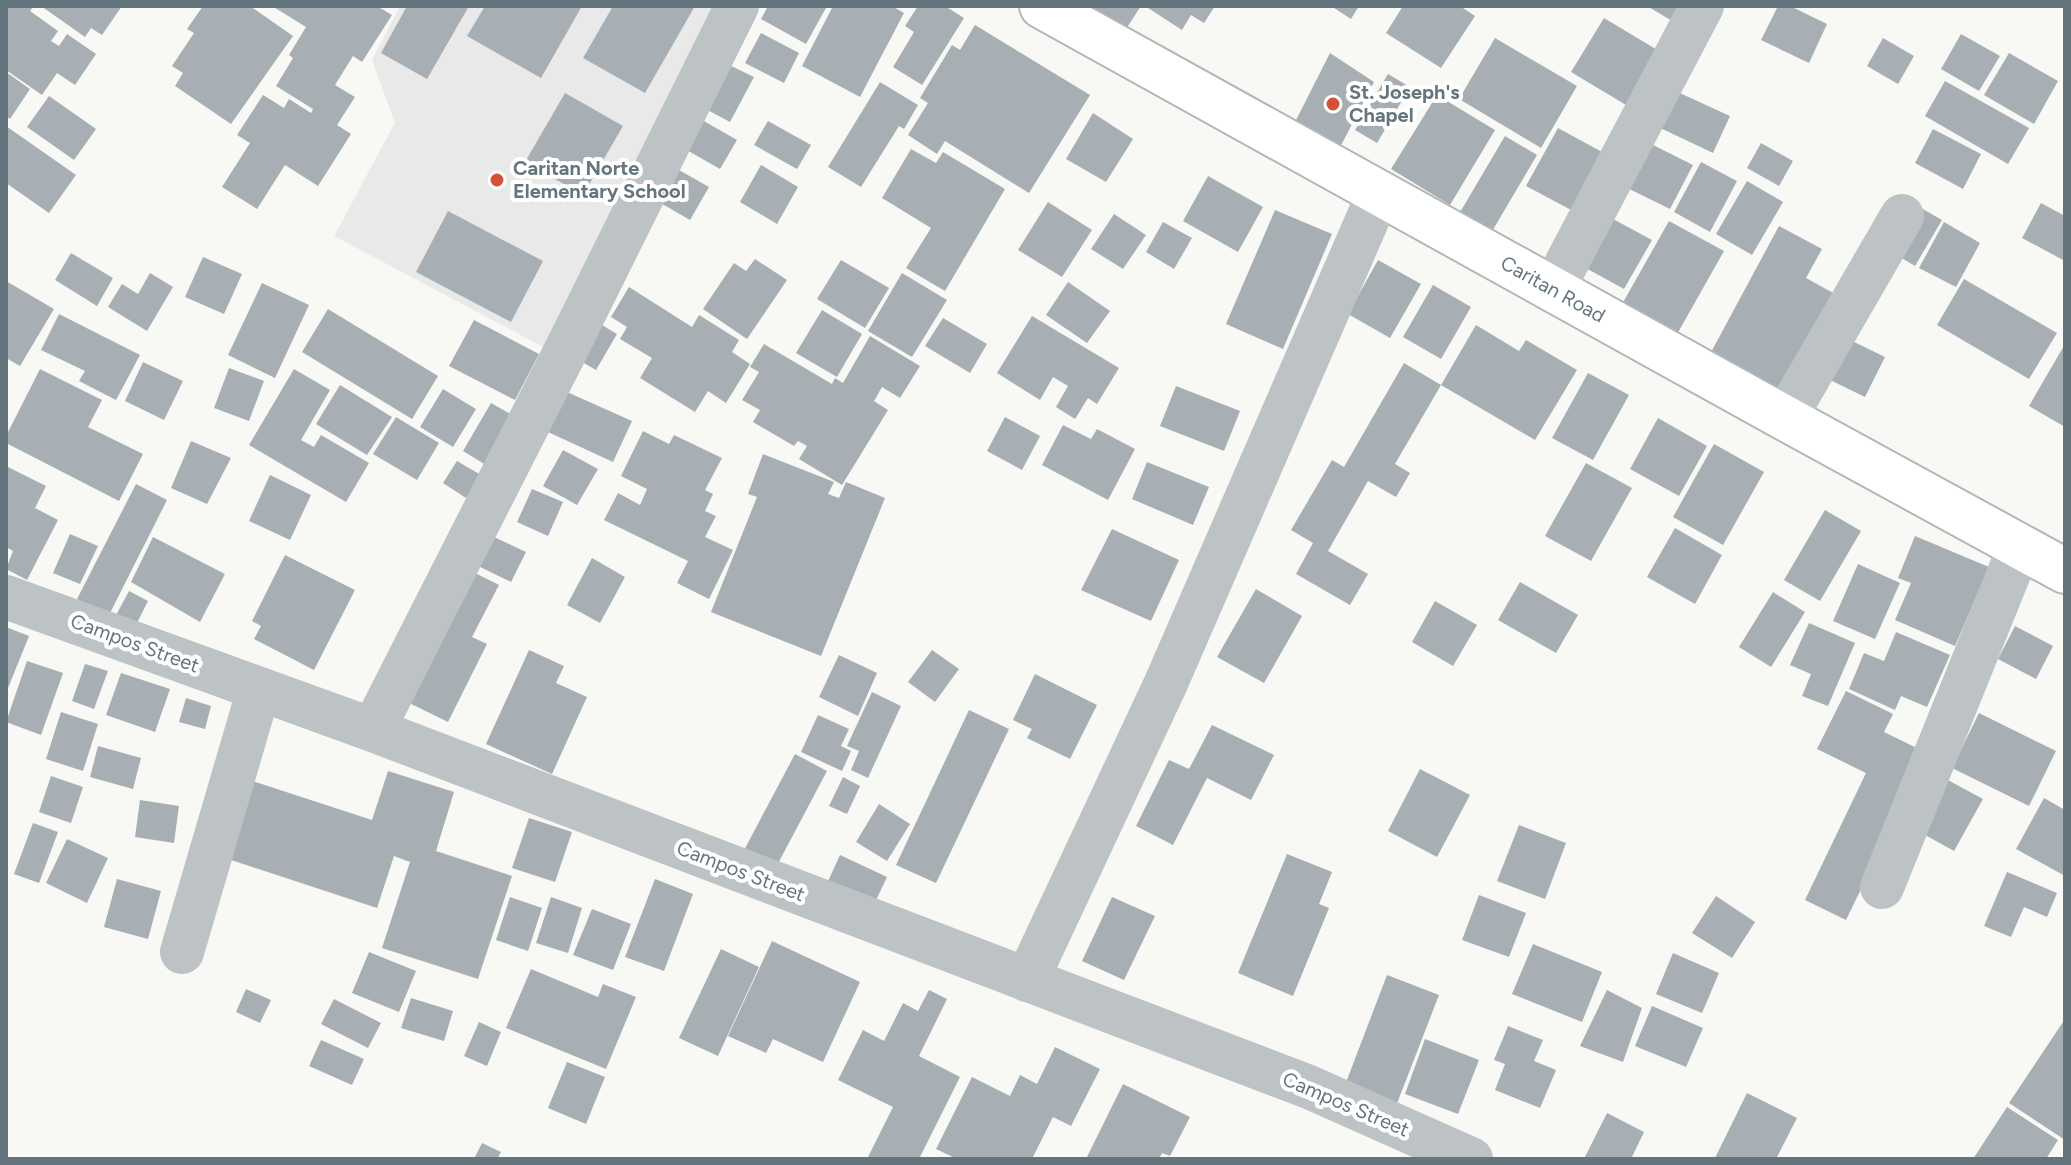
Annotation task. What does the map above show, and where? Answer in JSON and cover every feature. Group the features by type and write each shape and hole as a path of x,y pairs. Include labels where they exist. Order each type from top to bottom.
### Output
{"main road":[{"name":"Caritan Road","path":"1042,6 2065,571"}],"street":[{"path":"373,730 737,6"},
{"path":"1553,289 1702,6"},
{"path":"1027,980 1166,683 1379,193"},
{"path":"1785,418 1902,216"},
{"path":"1882,887 2020,546"},
{"name":"Campos Street","path":"6,597 373,730 1309,1087 1471,1159"},
{"path":"182,952 259,689"}],"shaded area":[{"name":"Caritan Norte Elementary School","path":"400,6 715,6 545,348 334,236 395,123 372,60"}],"building":[{"path":"6,6 34,6 30,11 58,31 51,41 59,46 67,34 96,54 75,85 57,73 42,95 6,70"},
{"path":"41,6 122,6 102,35 91,28 85,37"},
{"path":"203,6 250,6 293,36 231,124 175,86 183,73 172,66 194,33 187,29"},
{"path":"272,6 377,6 392,15 362,62 353,56 335,85 355,97 337,125 351,134 318,186 285,165 257,209 222,187 250,143 237,135 263,95 284,108 289,99 311,113 313,109 276,86 293,58 289,55 306,27"},
{"path":"407,6 469,6 427,79 381,53"},
{"path":"485,6 582,6 541,78 467,36"},
{"path":"613,6 695,6 645,93 583,58"},
{"path":"768,6 827,6 806,44 761,19"},
{"path":"833,6 892,6 904,13 860,97 802,66"},
{"path":"918,6 945,6 964,18 922,85 893,67 914,32 905,26"},
{"path":"1083,6 1141,6 1124,32"},
{"path":"1149,6 1215,6 1204,23 1191,15 1182,30"},
{"path":"1331,6 1359,6 1351,19"},
{"path":"1403,6 1460,6 1475,16 1441,68 1386,33"},
{"path":"1647,6 1683,6 1674,22"},
{"path":"1778,6 1790,6 1827,24 1809,63 1761,40"},
{"path":"1604,18 1659,51 1626,105 1571,72"},
{"path":"975,25 1090,95 1029,193 945,141 937,154 908,135 928,103 920,98 952,45 960,50"},
{"path":"761,33 799,53 784,83 745,63"},
{"path":"1961,34 2000,56 1979,91 1941,69"},
{"path":"1495,38 1577,86 1541,148 1459,99"},
{"path":"1883,38 1914,56 1898,84 1867,66"},
{"name":"St. Joseph's Chapel","path":"1330,53 1374,82 1337,153 1293,126"},
{"path":"2009,53 2058,81 2034,124 1984,95"},
{"path":"725,63 754,77 730,122 702,107"},
{"path":"6,72 30,89 10,119 6,116"},
{"path":"1388,74 1410,87 1377,143 1355,130"},
{"path":"1945,81 2029,128 2008,164 1925,116"},
{"path":"880,82 918,105 904,129 899,126 861,187 828,167"},
{"path":"1671,89 1730,116 1713,153 1654,125"},
{"path":"565,93 623,126 583,195 525,162"},
{"path":"1437,95 1495,130 1450,205 1391,169"},
{"path":"49,96 96,129 74,160 27,127"},
{"path":"1093,113 1133,139 1106,182 1066,159"},
{"path":"695,116 737,140 720,169 678,145"},
{"path":"768,121 811,145 797,169 754,145"},
{"path":"6,126 76,175 49,213 6,183"},
{"path":"1558,128 1604,153 1573,211 1526,186"},
{"path":"1933,129 1981,154 1963,189 1915,163"},
{"path":"1505,136 1537,155 1491,233 1459,214"},
{"path":"1635,136 1693,165 1670,209 1613,181"},
{"path":"1761,143 1793,161 1779,186 1747,168"},
{"path":"911,149 936,163 943,152 1005,189 945,291 906,268 931,228 882,198"},
{"path":"1701,162 1737,181 1710,232 1674,212"},
{"path":"670,165 709,187 690,220 652,198"},
{"path":"761,165 798,187 777,224 740,202"},
{"path":"1208,176 1263,207 1238,252 1183,221"},
{"path":"1747,181 1783,202 1752,255 1716,234"},
{"path":"1048,202 1092,230 1062,277 1018,250"},
{"path":"2041,203 2065,216 2065,261 2022,238"},
{"path":"1914,204 1942,220 1915,266 1888,250"},
{"path":"1275,210 1332,234 1283,349 1226,324"},
{"path":"448,211 543,261 511,322 416,272"},
{"path":"1600,212 1652,240 1624,289 1573,261"},
{"path":"1114,214 1146,235 1123,269 1091,249"},
{"path":"1669,221 1724,251 1676,336 1621,306"},
{"path":"1163,222 1192,238 1174,269 1146,252"},
{"path":"1944,222 1980,243 1956,287 1919,268"},
{"path":"1779,226 1822,249 1806,278 1835,294 1780,394 1709,356"},
{"path":"71,253 113,278 97,306 55,280"},
{"path":"203,257 242,274 224,314 185,297"},
{"path":"755,259 787,280 747,339 703,309 734,263 746,271"},
{"path":"841,260 889,288 865,328 817,299"},
{"path":"1378,260 1421,284 1390,338 1348,314"},
{"path":"150,273 173,287 147,331 108,307 122,284 138,294"},
{"path":"902,273 947,300 912,357 868,331"},
{"path":"1964,279 2057,333 2029,379 1937,325"},
{"path":"6,281 54,309 20,366 6,358"},
{"path":"1068,282 1110,311 1087,343 1046,315"},
{"path":"262,283 309,305 275,378 228,355"},
{"path":"1433,285 1471,307 1441,359 1403,337"},
{"path":"629,287 692,327 699,315 739,340 732,352 750,364 726,403 708,391 695,412 640,378 652,358 620,339 627,327 611,317"},
{"path":"328,309 438,376 412,419 302,352"},
{"path":"822,310 862,334 837,377 796,353"},
{"path":"59,314 140,355 116,400 79,381 85,371 41,350"},
{"path":"1032,316 1119,368 1097,404 1088,398 1075,419 1056,407 1068,386 1053,377 1040,400 997,373"},
{"path":"943,318 987,344 970,373 925,346"},
{"path":"592,319 617,334 596,370 577,359"},
{"path":"474,320 539,354 515,400 449,366"},
{"path":"1476,325 1519,351 1526,340 1577,370 1535,440 1441,385"},
{"path":"870,336 920,366 900,398 882,387 874,401 888,410 842,485 799,459 807,446 798,441 794,446 753,422 760,410 742,400 759,372 750,367 764,344 832,384 835,378 843,383"},
{"path":"1848,339 1885,357 1865,397 1828,379"},
{"path":"2065,344 2065,427 2029,406"},
{"path":"143,362 183,381 164,420 125,401"},
{"path":"1404,363 1441,385 1395,464 1410,473 1396,497 1368,481 1328,551 1368,574 1350,605 1296,574 1313,543 1291,530 1332,460 1344,467"},
{"path":"229,368 264,381 249,421 214,408"},
{"path":"40,369 102,400 88,427 143,454 119,501 6,443 6,436"},
{"path":"294,369 330,390 301,440 314,447 321,435 369,463 346,502 249,445"},
{"path":"1588,373 1629,395 1593,460 1552,438"},
{"path":"340,385 392,417 367,455 316,424"},
{"path":"1176,386 1240,411 1224,451 1160,426"},
{"path":"443,389 476,409 453,447 420,427"},
{"path":"567,392 632,421 613,462 548,432"},
{"path":"491,403 514,416 486,465 463,451"},
{"path":"396,417 439,443 417,480 373,454"},
{"path":"1005,417 1040,436 1022,470 987,451"},
{"path":"1658,418 1707,446 1679,496 1630,469"},
{"path":"1063,425 1091,439 1097,429 1135,449 1108,500 1042,465"},
{"path":"643,431 669,444 674,435 722,458 705,490 713,494 705,511 716,516 705,537 733,550 709,599 677,583 688,561 604,520 618,493 640,505 647,489 621,476"},
{"path":"191,441 231,458 207,504 171,488"},
{"path":"1714,444 1764,472 1723,545 1673,517"},
{"path":"563,450 598,469 577,505 543,486"},
{"path":"763,454 834,482 828,494 839,498 846,482 885,498 821,656 711,612 757,497 748,494"},
{"path":"457,461 481,475 466,498 443,483"},
{"path":"1147,462 1209,487 1193,525 1132,499"},
{"path":"1586,463 1632,488 1591,561 1545,536"},
{"path":"6,466 46,486 35,508 58,520 27,580 6,569 13,551 6,547"},
{"path":"270,475 311,495 290,540 249,521"},
{"path":"136,484 167,500 109,615 77,599"},
{"path":"532,489 563,502 548,536 517,522"},
{"path":"1825,510 1861,531 1820,601 1784,580"},
{"path":"1675,528 1722,555 1695,604 1647,577"},
{"path":"1112,529 1179,560 1151,621 1081,590"},
{"path":"70,534 98,546 80,584 53,573"},
{"path":"492,536 526,552 511,582 478,566"},
{"path":"1915,536 1989,567 1955,646 1895,620 1911,583 1898,578"},
{"path":"153,537 225,574 200,622 131,582"},
{"path":"285,555 355,590 314,670 254,639 261,626 252,621"},
{"path":"592,558 625,577 600,623 567,605"},
{"path":"1858,564 1900,583 1875,639 1833,621"},
{"path":"463,567 499,585 472,637 487,644 448,722 399,698"},
{"path":"1520,582 1578,615 1556,653 1498,620"},
{"path":"1256,589 1302,616 1264,683 1217,657"},
{"path":"129,591 148,601 134,629 114,619"},
{"path":"1773,592 1805,612 1771,667 1739,647"},
{"path":"1435,601 1477,625 1453,666 1412,642"},
{"path":"1809,623 1855,643 1828,706 1802,696 1811,674 1790,665"},
{"path":"2015,626 2053,646 2036,679 1998,659"},
{"path":"6,627 29,636 6,693"},
{"path":"1896,632 1950,655 1927,707 1901,696 1895,710 1849,689 1864,653 1884,661"},
{"path":"529,650 564,666 556,683 587,697 552,774 486,744"},
{"path":"932,650 959,669 935,702 908,682"},
{"path":"839,655 877,673 858,716 819,697"},
{"path":"27,661 63,673 41,735 6,722"},
{"path":"85,664 108,671 94,709 72,701"},
{"path":"121,673 170,689 155,732 106,715"},
{"path":"1035,674 1097,705 1070,759 1027,738 1032,729 1013,720"},
{"path":"1846,691 1893,714 1884,732 1927,753 1846,920 1805,900 1866,773 1817,749"},
{"path":"872,692 901,706 868,778 851,770 859,751 847,746"},
{"path":"186,698 211,706 205,729 179,722"},
{"path":"969,710 1009,729 936,883 896,865"},
{"path":"61,712 98,724 83,771 46,759"},
{"path":"1979,713 2056,751 2029,806 1952,768"},
{"path":"818,715 849,729 841,746 851,751 842,771 801,752"},
{"path":"1212,725 1274,755 1251,800 1207,778 1173,845 1136,826 1169,760 1189,769"},
{"path":"98,746 141,758 133,789 90,777"},
{"path":"795,754 827,771 774,871 742,854"},
{"path":"1420,769 1470,795 1437,857 1388,831"},
{"path":"388,771 454,792 436,851 512,876 478,979 382,948 410,862 394,856 377,908 225,858 240,777 372,820"},
{"path":"51,776 83,787 71,823 39,812"},
{"path":"843,777 860,786 847,814 829,806"},
{"path":"1944,778 1983,799 1954,851 1916,830"},
{"path":"2044,798 2065,810 2065,876 2016,849"},
{"path":"140,800 179,806 174,843 135,837"},
{"path":"879,804 910,824 887,861 856,842"},
{"path":"529,818 572,832 555,882 512,868"},
{"path":"33,823 58,832 39,883 14,874"},
{"path":"1519,825 1566,843 1545,899 1497,881"},
{"path":"67,839 108,858 87,903 46,883"},
{"path":"1287,854 1332,872 1319,904 1329,908 1293,996 1238,973"},
{"path":"840,855 887,877 871,911 824,890"},
{"path":"2007,872 2057,893 2047,917 2024,907 2011,937 1984,926"},
{"path":"117,879 161,891 148,939 104,927"},
{"path":"655,879 693,894 664,971 625,957"},
{"path":"1479,895 1526,913 1509,957 1462,940"},
{"path":"1716,896 1755,922 1732,958 1692,933"},
{"path":"510,897 542,908 528,951 496,940"},
{"path":"551,897 582,908 568,953 536,943"},
{"path":"1112,897 1155,916 1124,980 1082,961"},
{"path":"592,909 631,924 613,970 573,955"},
{"path":"772,941 860,982 823,1062 773,1039 766,1053 728,1036"},
{"path":"1533,944 1602,972 1582,1022 1512,994"},
{"path":"721,949 759,967 718,1056 679,1038"},
{"path":"369,952 416,971 399,1012 352,993"},
{"path":"1673,953 1719,973 1702,1013 1656,994"},
{"path":"531,969 598,997 603,984 636,997 606,1069 506,1028"},
{"path":"1387,975 1439,995 1396,1106 1345,1085"},
{"path":"246,989 271,1000 260,1023 236,1012"},
{"path":"929,990 947,999 919,1056 960,1077 919,1159 867,1159 893,1107 838,1080 863,1030 884,1041 903,1003 918,1011"},
{"path":"1607,990 1642,1008 1623,1062 1580,1046"},
{"path":"411,998 453,1011 444,1041 401,1028"},
{"path":"334,999 381,1023 368,1048 321,1024"},
{"path":"1652,1006 1703,1028 1686,1067 1635,1046"},
{"path":"2065,1019 2065,1140 2009,1103"},
{"path":"479,1022 501,1032 487,1066 464,1056"},
{"path":"1508,1026 1543,1040 1534,1061 1556,1070 1540,1108 1495,1090 1505,1064 1494,1060"},
{"path":"1425,1039 1479,1060 1458,1114 1405,1094"},
{"path":"321,1040 364,1059 352,1085 309,1066"},
{"path":"1055,1047 1100,1069 1071,1126 1053,1117 1032,1159 957,1159 936,1149 972,1077 1010,1096 1020,1075 1037,1084"},
{"path":"567,1062 605,1077 586,1124 548,1108"},
{"path":"1123,1084 1190,1117 1170,1156 1162,1153 1159,1159 1086,1159"},
{"path":"1747,1093 1797,1118 1776,1159 1716,1159 1715,1158"},
{"path":"2007,1107 2058,1140 2046,1159 1973,1159"},
{"path":"1607,1113 1644,1132 1631,1159 1584,1159"},
{"path":"482,1143 501,1152 497,1159 474,1159"}],"place":[{"name":"St. Joseph's Chapel","path":"1333,104"},
{"name":"Caritan Norte Elementary School","path":"497,180"}]}
